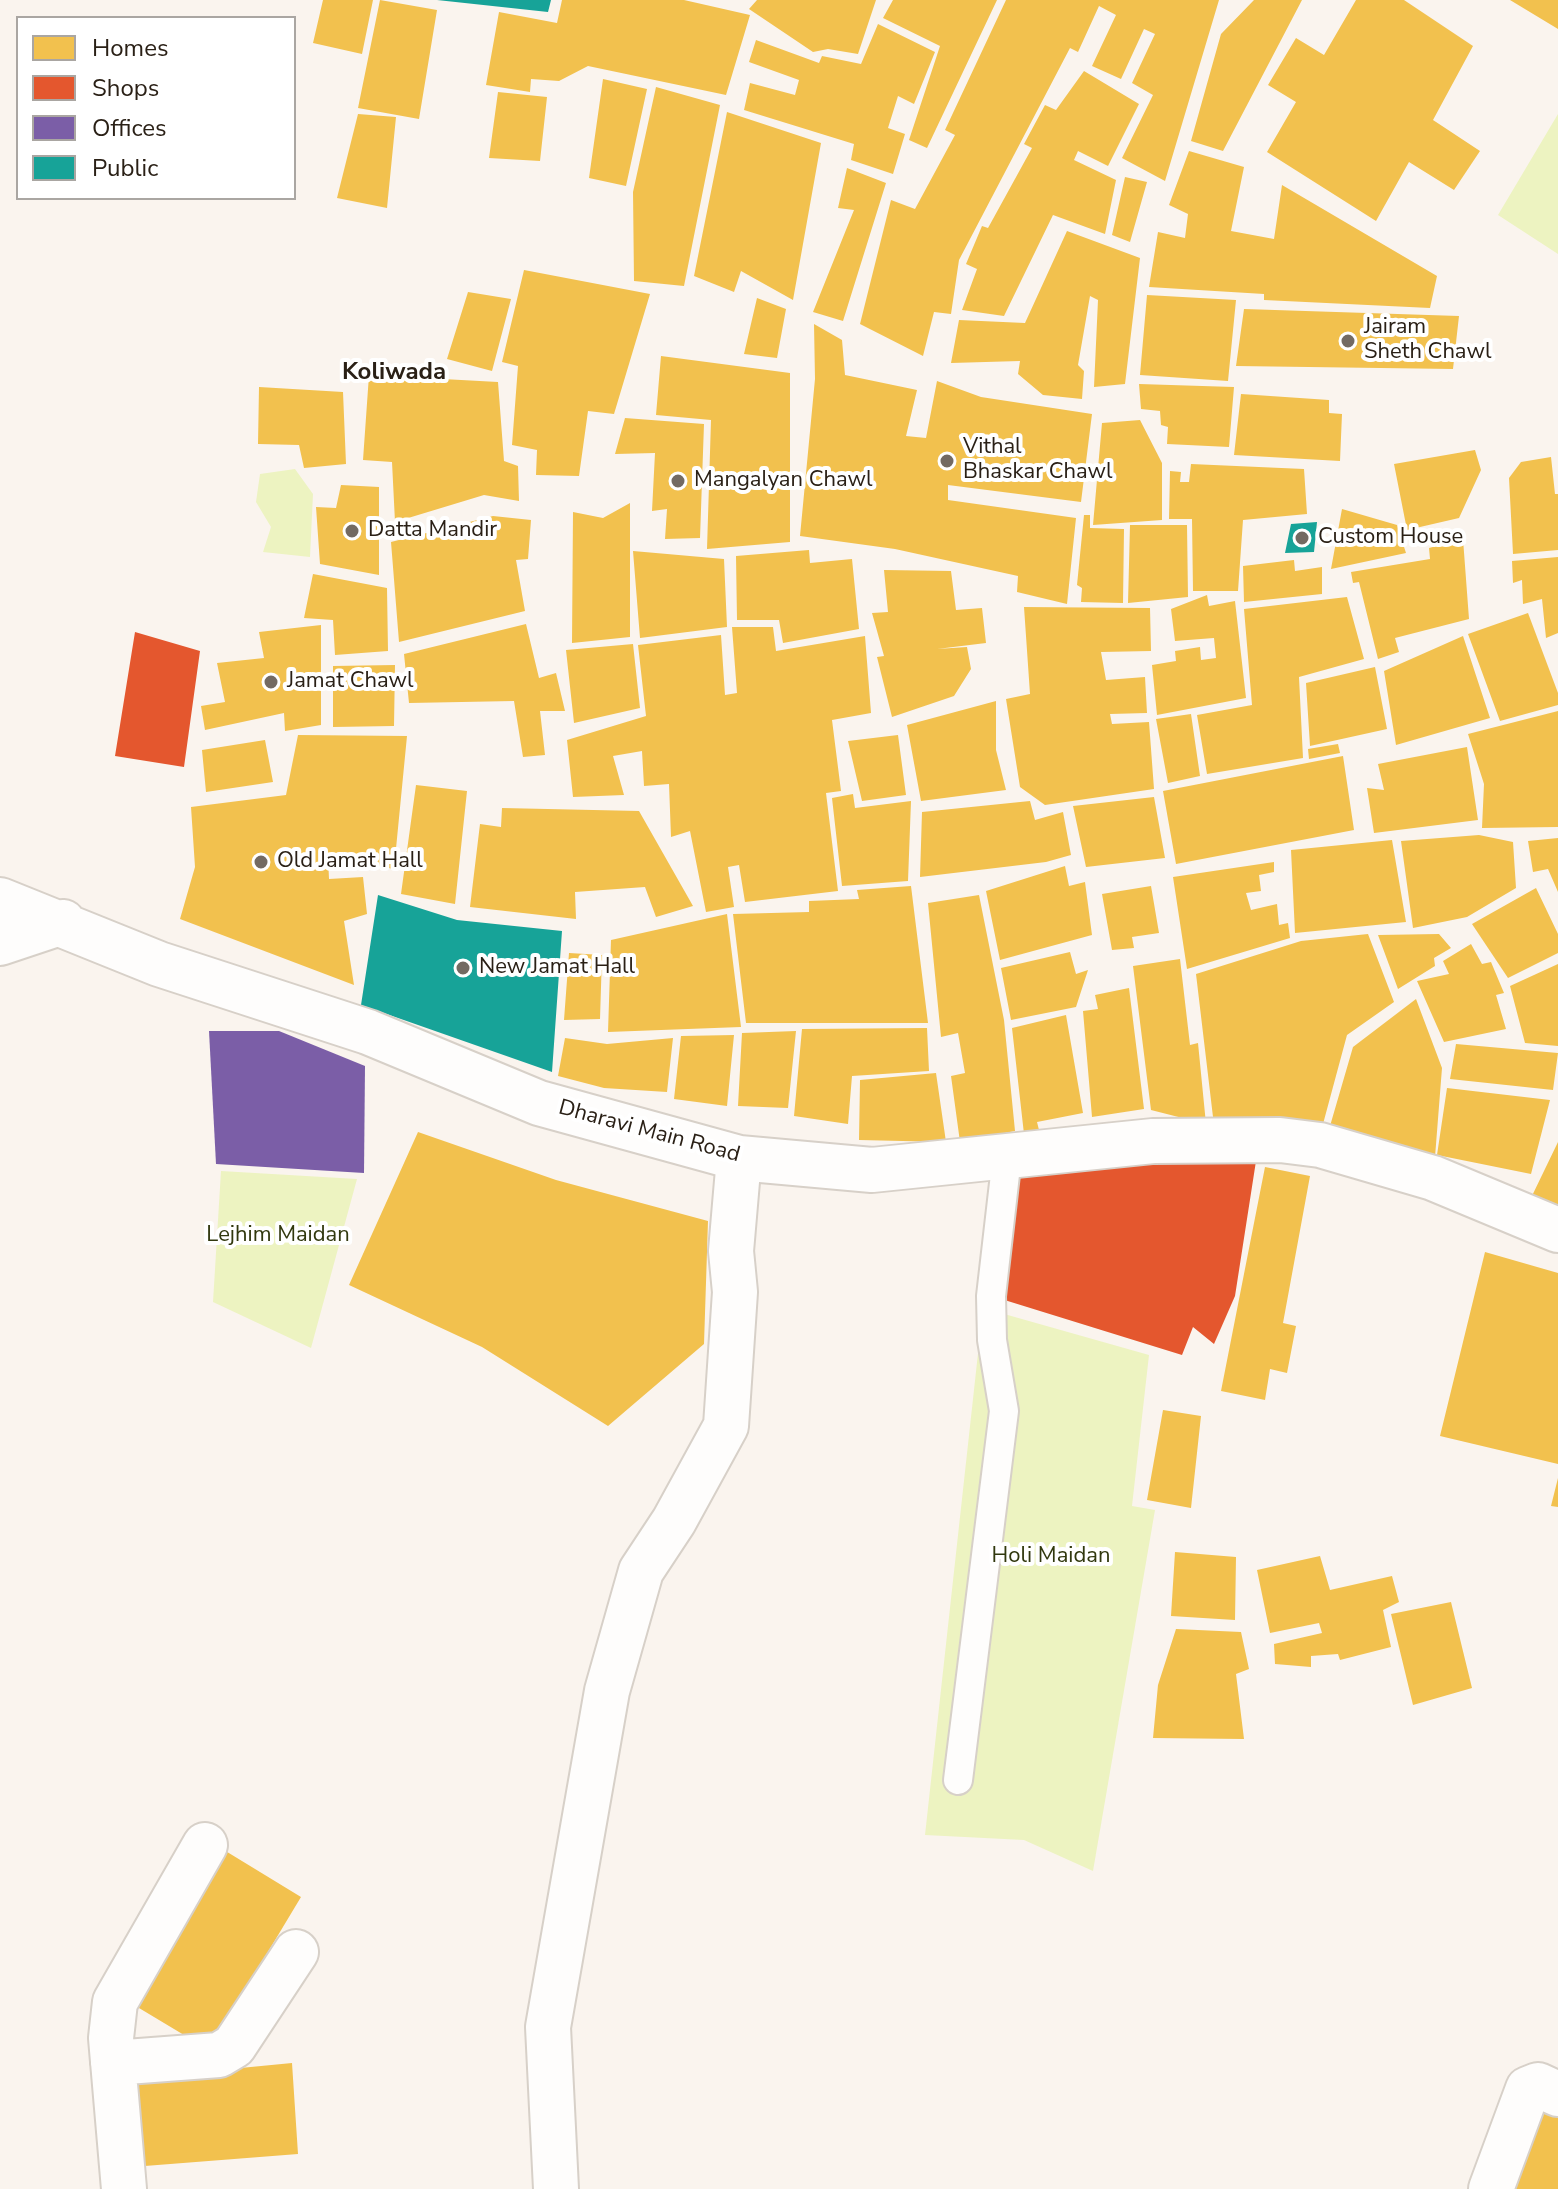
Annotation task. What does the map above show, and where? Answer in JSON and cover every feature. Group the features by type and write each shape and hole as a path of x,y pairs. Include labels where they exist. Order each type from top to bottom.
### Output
{"street":[{"name":"Dharavi Main Road","path":"0,900 63,922 159,964 368,1032 539,1103 739,1158 872,1170 1153,1141 1280,1140 1320,1145 1433,1178 1558,1230"},
{"path":"0,943 63,922"},
{"path":"556,2189 548,2027 607,1691 641,1571 674,1521 726,1426 735,1292 731,1251 739,1158"},
{"path":"124,2189 113,2063 115,2002 205,1845"},
{"path":"113,2063 219,2055 234,2046 296,1952"},
{"path":"1491,2189 1528,2089 1538,2085 1558,2094"}],"lane":[{"path":"958,1780 1004,1411 992,1340 991,1296 1007,1157"}],"green space":[{"path":"1558,114 1558,254 1498,215"},
{"path":"295,469 313,494 310,557 263,552 271,527 256,502 260,474"},
{"name":"Lejhim Maidan","path":"221,1171 357,1179 311,1348 213,1302"},
{"name":"Holi Maidan","path":"983,1308 1149,1355 1132,1506 1155,1510 1093,1871 1024,1840 925,1835"}],"building: Homes":[{"path":"323,0 373,0 362,54 313,43"},
{"path":"380,0 437,10 419,119 358,108"},
{"path":"562,0 684,0 750,15 726,95 588,66 559,81 531,79 530,92 486,85 499,12 557,23"},
{"path":"757,0 876,0 858,54 828,49 813,52 749,9"},
{"path":"893,0 997,0 927,148 909,140 940,46 883,18"},
{"path":"1006,0 1219,0 1165,181 1122,158 1153,95 1132,83 1155,34 1144,29 1121,79 1092,66 1116,15 1099,6 1078,52 1070,48 959,260 951,314 934,312 923,356 860,324 891,200 915,209 955,135 945,130"},
{"path":"1254,0 1302,0 1223,151 1191,141 1221,34"},
{"path":"1356,0 1404,0 1473,46 1433,120 1480,151 1454,190 1409,162 1376,221 1267,152 1296,102 1268,85 1296,38 1324,55"},
{"path":"1510,0 1558,0 1558,29"},
{"path":"878,24 935,52 914,104 898,96 888,128 905,134 893,174 851,160 854,144 744,110 750,83 795,95 799,80 749,62 756,40 819,63 822,56 861,64"},
{"path":"1084,71 1139,104 1108,166 1078,151 1074,160 1116,180 1105,234 1053,215 1004,316 962,310 977,269 966,264 982,226 988,228 1032,148 1024,144 1045,105 1056,110"},
{"path":"603,79 647,89 626,186 589,178"},
{"path":"656,87 720,105 684,286 634,281 633,192"},
{"path":"498,92 547,97 540,161 489,158"},
{"path":"727,112 821,143 793,300 741,271 734,292 694,276"},
{"path":"358,114 396,117 387,208 337,198"},
{"path":"1189,151 1244,167 1231,231 1274,239 1282,185 1437,276 1430,308 1264,300 1264,294 1149,287 1158,232 1185,238 1188,214 1169,205"},
{"path":"847,168 886,183 843,321 813,312 854,210 838,208"},
{"path":"1125,177 1147,182 1130,242 1112,235"},
{"path":"1067,231 1140,258 1125,384 1094,387 1098,300 1090,296 1078,365 1084,371 1082,399 1043,395 1018,374 1020,361 951,363 959,320 1025,323"},
{"path":"524,270 650,294 614,414 588,411 579,476 536,475 537,450 512,445 518,366 502,362"},
{"path":"468,292 511,299 492,371 447,359"},
{"path":"1147,295 1236,300 1228,381 1140,375"},
{"path":"757,298 786,309 777,358 744,354"},
{"name":"Jairam Sheth Chawl","path":"1244,309 1459,316 1453,369 1236,366"},
{"name":"Vithal Bhaskar Chawl","path":"814,324 842,340 845,375 917,390 906,436 926,438 937,381 981,397 1092,414 1081,502 948,485 948,500 1076,518 1067,604 1017,592 1018,576 895,549 800,536 815,379"},
{"path":"661,356 790,373 790,542 707,549 711,420 656,415"},
{"path":"369,375 498,382 504,461 518,466 519,501 484,495 395,522 392,462 363,460"},
{"path":"1139,384 1234,387 1229,447 1167,444 1168,427 1161,425 1160,411 1141,409"},
{"path":"259,387 343,392 346,464 304,468 299,445 258,444"},
{"path":"1241,394 1329,400 1329,413 1342,414 1340,461 1234,455"},
{"name":"Mangalyan Chawl","path":"625,418 704,424 700,538 665,539 667,509 652,511 655,453 615,454"},
{"path":"1140,420 1162,463 1162,520 1093,525 1102,423"},
{"path":"1475,450 1481,470 1459,518 1407,530 1394,464"},
{"path":"1551,457 1555,494 1558,494 1558,550 1513,554 1509,478 1521,462"},
{"path":"1191,464 1304,469 1307,514 1243,520 1238,591 1193,591 1192,519 1169,519 1170,471 1181,472 1180,482 1189,482"},
{"name":"Datta Mandir","path":"341,485 379,487 379,575 320,564 316,507 336,508"},
{"path":"630,503 630,637 572,643 573,512 603,518"},
{"path":"1342,509 1397,525 1406,553 1331,569"},
{"path":"1084,515 1090,515 1090,528 1124,529 1123,603 1081,602 1082,588 1077,585"},
{"path":"493,516 531,520 528,559 516,560 525,611 399,642 391,542"},
{"path":"1130,525 1187,525 1188,597 1128,603"},
{"path":"1463,539 1469,619 1395,638 1399,652 1378,659 1359,582 1353,583 1351,572 1430,559 1429,548"},
{"path":"809,550 810,563 852,559 859,629 783,643 779,620 737,620 736,556"},
{"path":"633,551 724,559 727,627 640,638"},
{"path":"1558,557 1558,633 1546,638 1542,599 1523,604 1522,580 1513,583 1512,561"},
{"path":"1294,560 1295,571 1322,567 1322,594 1244,602 1243,566"},
{"path":"884,570 951,571 956,610 982,608 986,643 937,649 967,647 971,669 954,696 892,717 877,657 884,656 872,613 888,612"},
{"path":"313,574 387,588 388,651 335,655 333,620 304,618"},
{"path":"1207,595 1209,606 1235,601 1246,698 1157,715 1152,665 1176,661 1175,651 1200,647 1201,660 1216,658 1214,638 1175,641 1171,609"},
{"path":"1347,597 1364,659 1299,677 1303,758 1207,774 1197,715 1252,705 1244,609"},
{"path":"1024,607 1150,608 1151,651 1101,652 1106,680 1145,677 1147,713 1110,714 1112,724 1149,722 1154,789 1045,805 1020,787 1006,699 1030,694"},
{"path":"1528,613 1558,693 1558,705 1500,721 1468,634"},
{"path":"526,624 539,678 556,673 565,711 540,711 545,755 523,757 514,701 409,703 404,654"},
{"name":"Jamat Chawl","path":"321,625 321,725 285,731 284,713 205,730 201,706 225,702 217,663 264,658 259,632"},
{"path":"732,627 773,627 776,651 865,636 871,713 832,720 841,791 826,793 838,891 745,902 739,865 728,867 734,907 706,912 690,831 671,837 669,784 644,786 642,751 613,756 624,795 573,797 567,740 646,716 638,645 721,635 725,695 737,693"},
{"path":"1463,636 1490,718 1396,745 1384,671"},
{"path":"633,644 640,708 574,723 566,650"},
{"path":"395,665 394,726 333,727 333,666"},
{"path":"1375,667 1387,729 1310,746 1306,683"},
{"path":"996,701 996,750 1006,790 921,801 907,725"},
{"path":"1558,711 1558,827 1482,828 1484,784 1468,734"},
{"path":"1191,714 1200,776 1168,783 1156,719"},
{"name":"Old Jamat Hall","path":"298,735 407,736 394,869 328,857 329,879 363,877 367,914 344,921 354,985 180,919 195,867 191,807 286,795"},
{"path":"898,735 906,795 862,801 848,741"},
{"path":"265,740 273,782 206,792 202,750"},
{"path":"1338,744 1340,753 1309,759 1308,749"},
{"path":"1467,747 1478,820 1374,833 1367,788 1384,790 1378,764"},
{"path":"1343,756 1354,830 1176,864 1163,791"},
{"path":"416,785 467,791 455,904 401,894"},
{"path":"853,794 855,808 911,801 908,881 842,886 832,798"},
{"path":"1154,797 1165,858 1086,867 1073,806"},
{"path":"1030,801 1035,820 1063,812 1071,855 1046,862 920,877 922,812"},
{"path":"502,808 639,811 693,906 656,917 645,887 575,892 576,919 470,907 480,824 501,827"},
{"path":"1479,835 1513,842 1516,888 1467,917 1413,928 1401,841"},
{"path":"1558,838 1558,892 1548,869 1533,872 1528,841"},
{"path":"1392,840 1406,922 1295,933 1291,850"},
{"path":"1274,862 1274,872 1259,875 1261,891 1246,893 1251,910 1277,904 1279,925 1288,923 1290,938 1187,969 1173,877"},
{"path":"1065,866 1069,886 1085,882 1092,935 1000,960 986,891"},
{"path":"911,886 928,1023 746,1023 733,914 809,912 809,901 859,899 857,890"},
{"path":"1151,886 1159,933 1132,937 1134,948 1112,950 1102,894"},
{"path":"1536,888 1558,934 1558,953 1508,978 1472,924"},
{"path":"979,895 1004,1020 1015,1131 960,1142 951,1076 965,1073 958,1033 941,1037 928,903"},
{"path":"727,914 741,1027 608,1032 611,940"},
{"path":"1368,934 1394,1002 1347,1035 1323,1124 1213,1117 1196,974 1301,941"},
{"path":"1439,934 1451,948 1434,958 1435,966 1398,989 1378,935"},
{"path":"1471,944 1482,964 1491,962 1504,993 1496,995 1506,1029 1444,1042 1417,981 1449,974 1443,961"},
{"path":"1070,952 1076,974 1088,970 1076,1007 1011,1020 1001,968"},
{"path":"569,953 602,955 600,1019 564,1020"},
{"path":"1180,959 1190,1045 1198,1043 1206,1124 1151,1110 1133,966"},
{"path":"1558,964 1558,1046 1525,1043 1510,986"},
{"path":"1129,988 1144,1109 1092,1117 1083,1011 1098,1009 1095,995"},
{"path":"1416,999 1442,1068 1435,1157 1330,1126 1353,1047"},
{"path":"1066,1015 1083,1113 1037,1122 1039,1130 1024,1134 1012,1028"},
{"path":"927,1028 929,1071 852,1076 848,1124 794,1116 802,1029"},
{"path":"796,1031 788,1108 738,1106 742,1033"},
{"path":"734,1035 727,1106 674,1099 681,1036"},
{"path":"565,1038 607,1044 673,1038 667,1092 604,1088 558,1076"},
{"path":"1456,1044 1558,1053 1553,1090 1450,1079"},
{"path":"936,1073 946,1142 859,1140 860,1080"},
{"path":"1447,1088 1550,1100 1531,1174 1437,1155"},
{"path":"418,1132 556,1180 708,1221 704,1344 608,1426 482,1347 349,1285"},
{"path":"1558,1142 1558,1209 1530,1200"},
{"path":"1265,1167 1310,1176 1283,1323 1296,1326 1287,1373 1270,1369 1265,1400 1221,1391"},
{"path":"1485,1252 1558,1273 1558,1464 1440,1436"},
{"path":"1163,1410 1201,1416 1191,1508 1147,1500"},
{"path":"1558,1478 1558,1507 1551,1506"},
{"path":"1175,1552 1236,1557 1235,1620 1171,1616"},
{"path":"1320,1556 1330,1590 1392,1576 1399,1602 1383,1610 1391,1647 1340,1660 1338,1654 1311,1656 1311,1667 1275,1664 1274,1644 1322,1633 1319,1623 1270,1633 1257,1570"},
{"path":"1451,1602 1472,1688 1413,1705 1391,1614"},
{"path":"1176,1629 1241,1632 1249,1669 1236,1674 1244,1739 1153,1738 1158,1685"},
{"path":"219,1847 301,1897 209,2050 124,1999"},
{"path":"292,2063 298,2154 132,2167 127,2079"},
{"path":"1537,2099 1558,2107 1558,2189 1503,2189"}],"building: Shops":[{"path":"135,632 200,651 184,767 115,756"},
{"path":"1099,1157 1256,1161 1235,1296 1214,1344 1193,1327 1182,1355 998,1298 1012,1171"}],"building: Offices":[{"path":"209,1031 279,1031 365,1066 364,1173 216,1164"}],"building: Public":[{"path":"437,0 551,0 548,12"},
{"name":"Custom House","path":"1317,522 1314,552 1285,553 1291,524"},
{"name":"New Jamat Hall","path":"378,895 457,920 562,931 552,1072 361,1005"}],"place":[{"name":"Jairam Sheth Chawl","path":"1348,341"},
{"name":"Vithal Bhaskar Chawl","path":"947,461"},
{"name":"Mangalyan Chawl","path":"678,481"},
{"name":"Datta Mandir","path":"352,531"},
{"name":"Custom House","path":"1302,538"},
{"name":"Jamat Chawl","path":"271,682"},
{"name":"Old Jamat Hall","path":"261,862"},
{"name":"New Jamat Hall","path":"463,968"}],"district":[{"name":"Koliwada","path":"394,373"}]}
